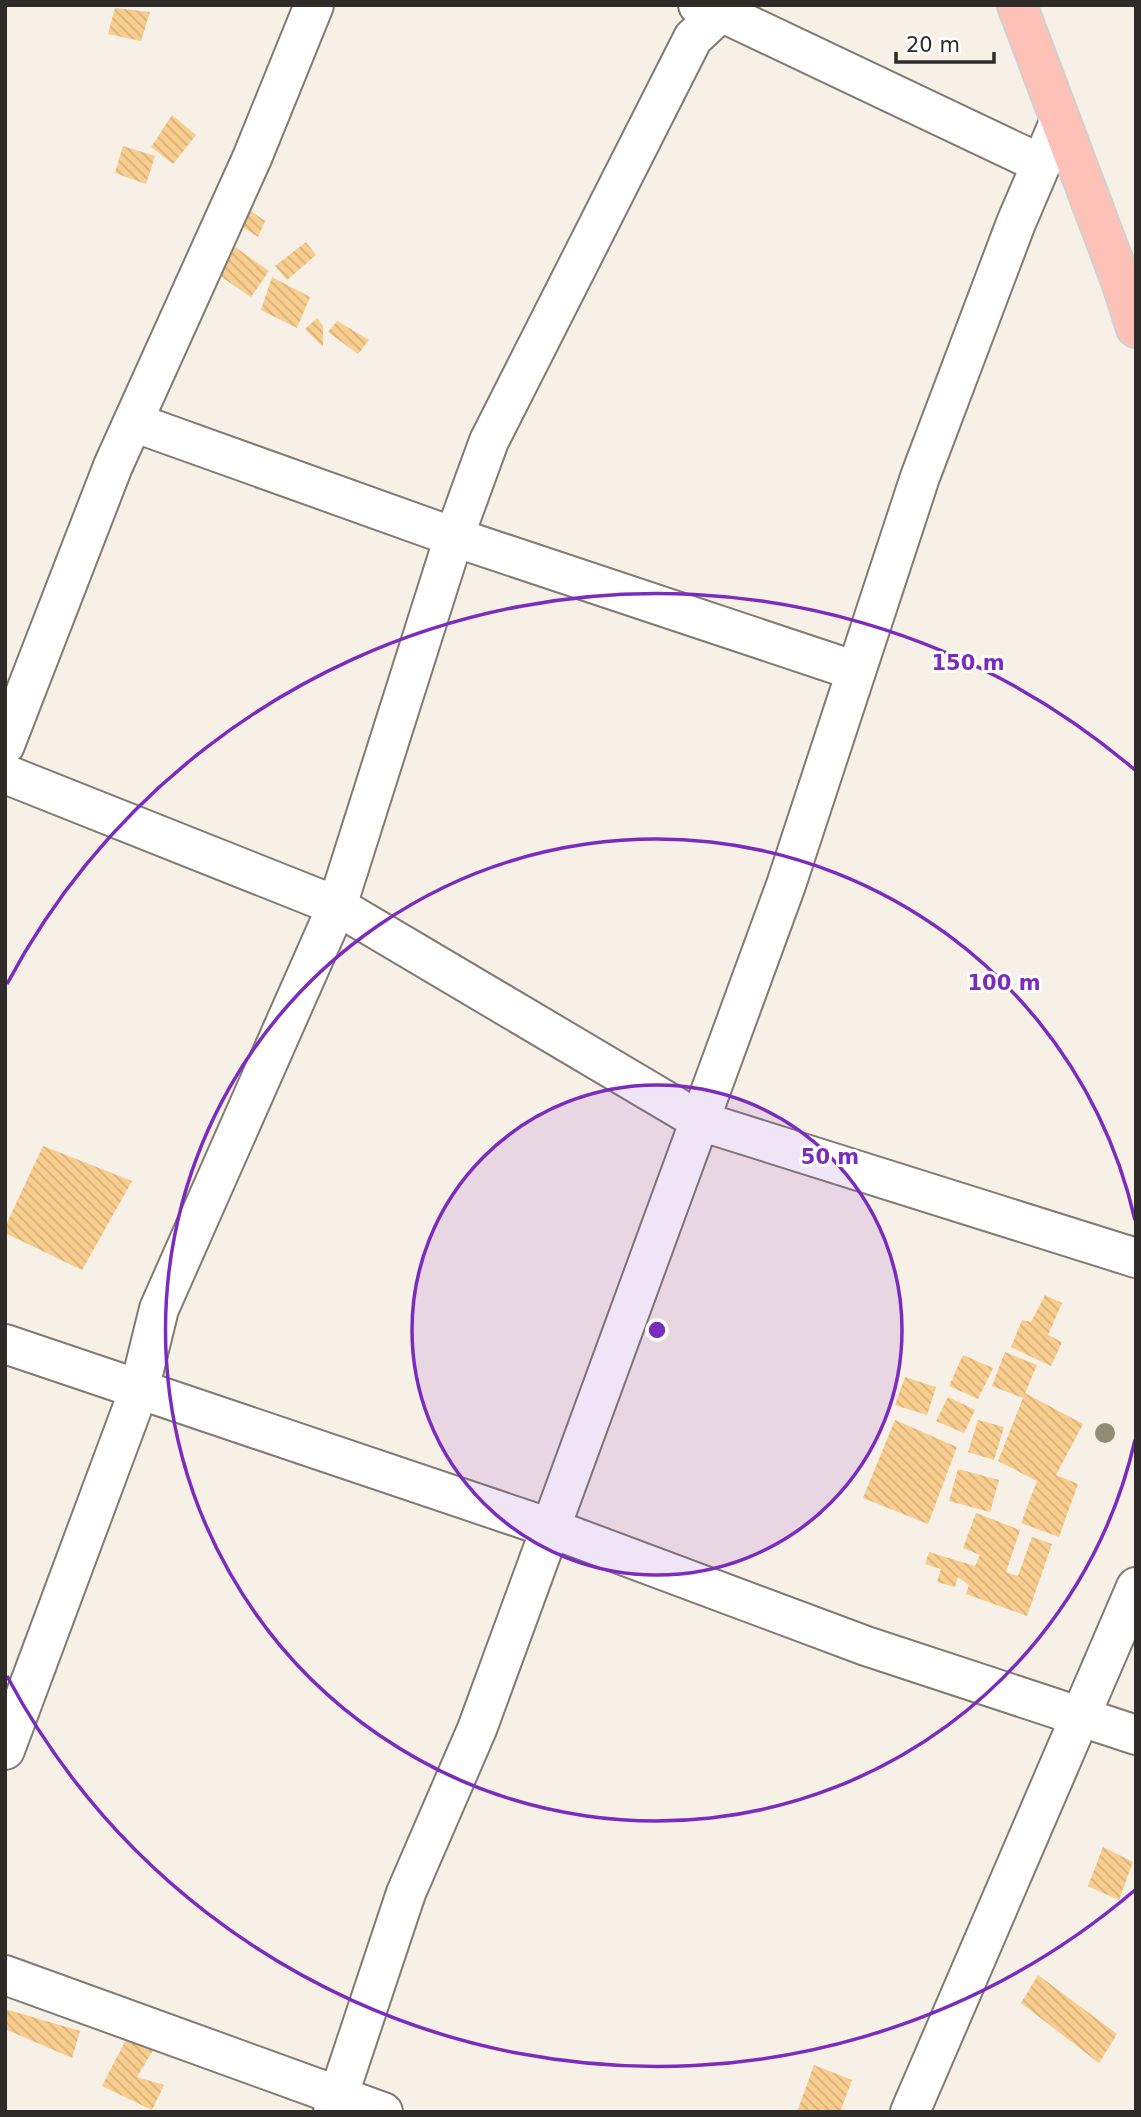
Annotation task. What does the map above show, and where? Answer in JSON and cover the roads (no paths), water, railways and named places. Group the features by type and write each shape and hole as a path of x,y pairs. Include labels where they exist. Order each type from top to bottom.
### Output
{"main road":[{"path":"1017,5 1121,281 1136,328"}],"street":[{"path":"5,745 108,478 252,158 314,5"},
{"path":"5,1750 139,1390 159,1309 337,906 454,537 489,441 709,9 1041,164"},
{"path":"336,2104 406,1893 477,1730 786,885 920,477 1016,223 1060,120"},
{"path":"133,422 454,537 856,671"},
{"path":"5,774 337,906 700,1121 1136,1258"},
{"path":"5,1345 550,1528 866,1646 1136,1735"},
{"path":"910,2112 1136,1587"},
{"path":"5,1975 336,2104 383,2112"}]}
